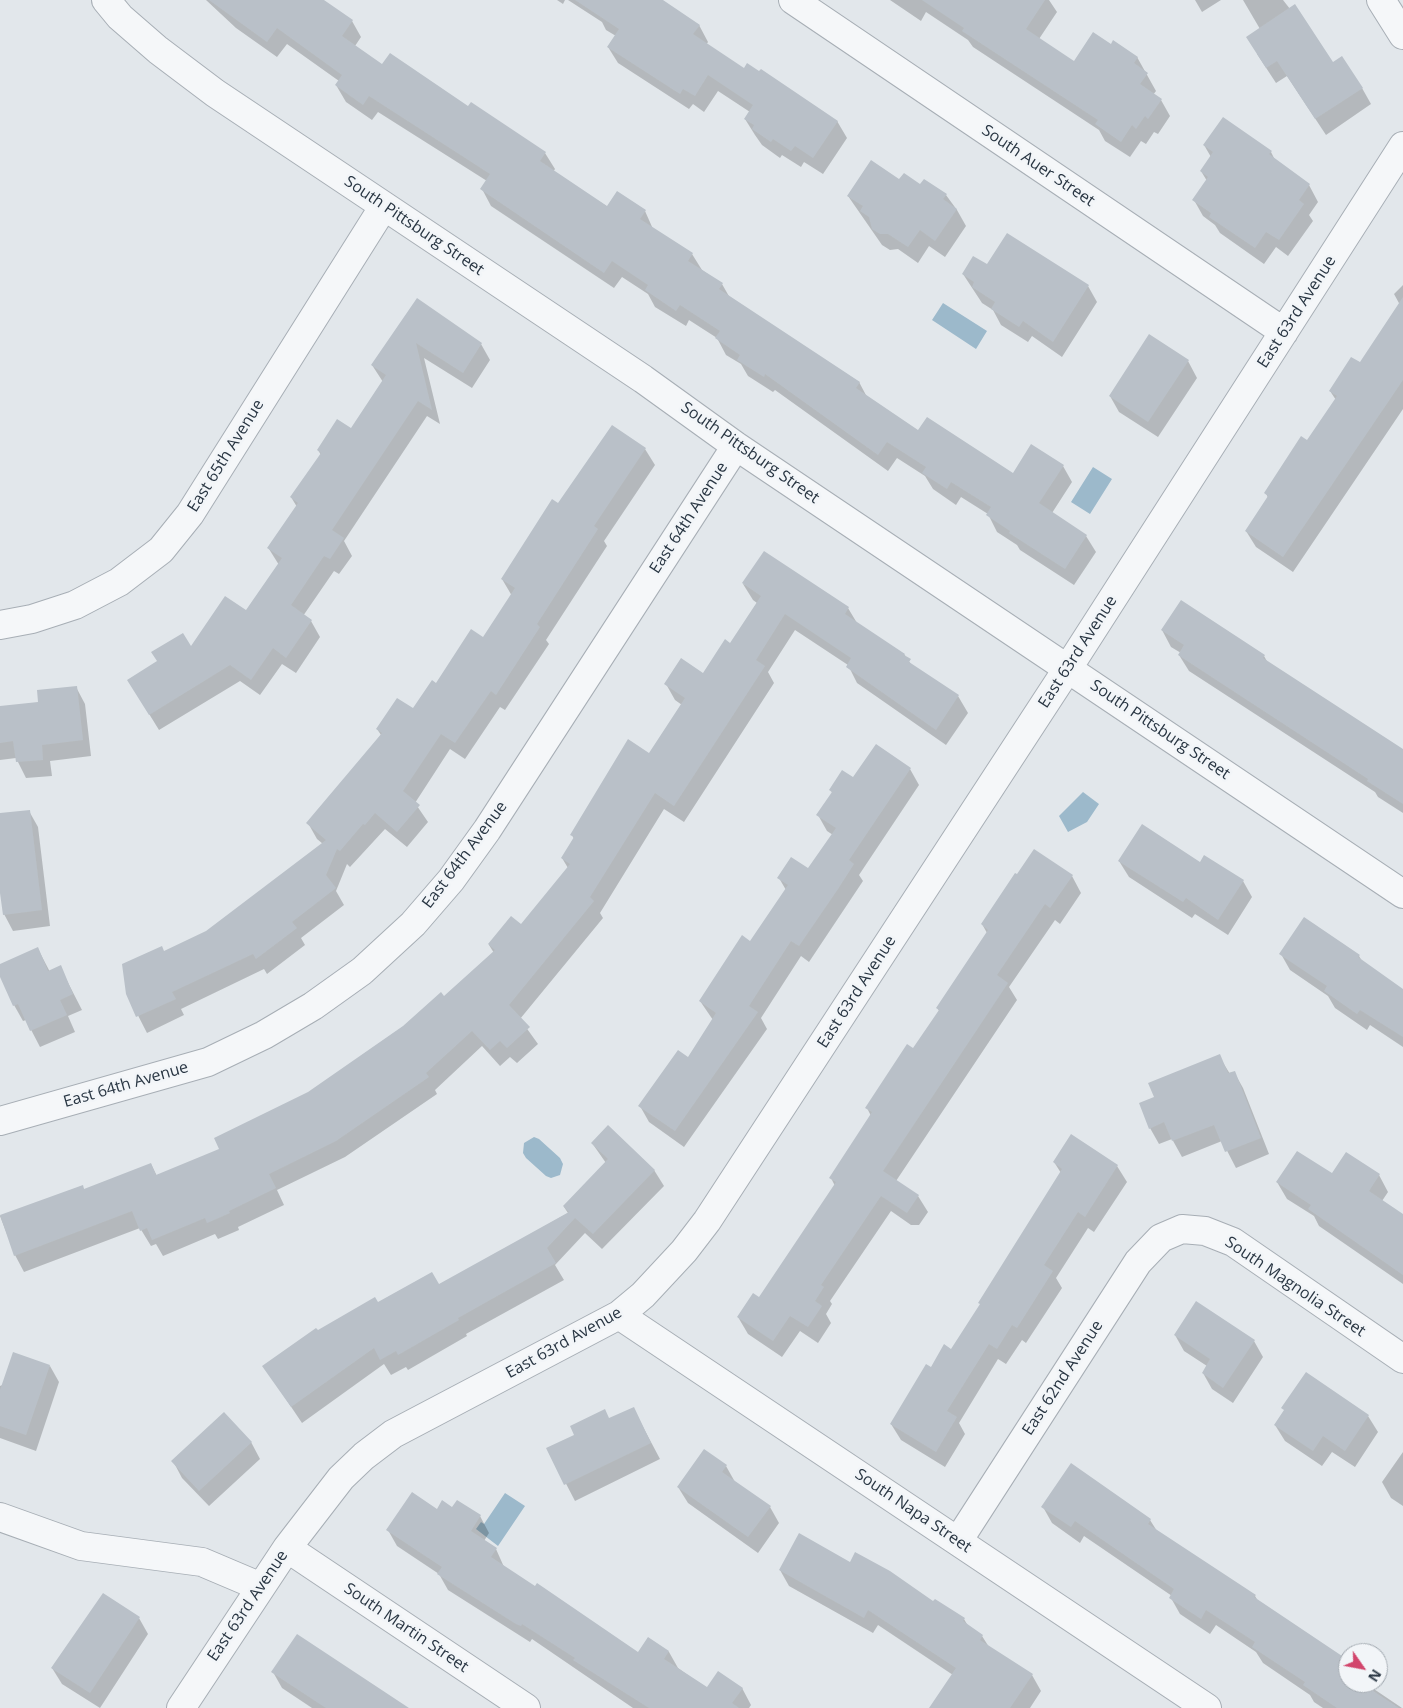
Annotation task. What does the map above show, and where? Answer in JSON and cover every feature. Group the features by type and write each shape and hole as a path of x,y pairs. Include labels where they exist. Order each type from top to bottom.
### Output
{"street":[{"name":"South Pittsburg Street","path":"106,0 120,17 158,50 208,87 643,379 736,446 1403,894"},
{"name":"South Auer Street","path":"793,0 1284,332"},
{"path":"1381,0 1403,35"},
{"name":"East 63rd Avenue","path":"181,1708 287,1548 341,1478 364,1456 393,1434 619,1315 665,1274 707,1221 1068,668 1403,146"},
{"name":"East 65th Avenue","path":"0,625 32,619 75,605 119,582 161,550 190,514 384,206"},
{"name":"East 64th Avenue","path":"0,1121 208,1062 264,1036 313,1006 362,971 414,924 451,880 487,830 736,446"},
{"name":"South Magnolia Street","path":"1182,1229 1205,1231 1233,1242 1403,1359"},
{"name":"East 62nd Avenue","path":"958,1541 1138,1262 1161,1238 1182,1229"},
{"name":"South Napa Street","path":"619,1315 1207,1708"},
{"path":"0,1517 81,1546 202,1562 261,1587"},
{"name":"South Martin Street","path":"287,1548 526,1708"}],"water":[{"path":"943,303 987,331 976,349 932,320"},
{"path":"1093,467 1112,479 1090,514 1071,502"},
{"path":"1083,792 1099,804 1087,822 1068,832 1059,816"},
{"path":"534,1137 539,1139 560,1158 563,1164 560,1175 551,1178 546,1176 526,1158 523,1153 524,1143"},
{"path":"505,1493 525,1506 498,1546 476,1529 481,1522 484,1524"}],"building":[{"path":"209,0 324,0 353,20 342,36 382,64 390,53 468,106 471,102 546,152 540,161 607,206 617,191 646,210 640,219 693,253 688,261 723,283 719,289 860,382 856,388 918,430 927,417 1013,473 1031,444 1064,465 1039,503 1087,535 1065,569 1009,533 1010,531 986,515 991,507 951,482 947,489 922,473 926,467 887,442 878,455 765,374 764,377 737,360 740,355 715,338 720,331 680,305 676,311 645,290 648,285 612,261 604,273 480,189 490,174 369,96 363,105 335,85 342,75 277,28 267,42"},
{"path":"575,0 663,0 700,25 693,34 744,68 747,63 759,71 761,69 838,121 813,158 795,146 791,151 773,139 771,142 752,129 754,125 744,119 753,105 708,75 695,96 683,89 680,94 607,47 619,29"},
{"path":"922,0 1045,0 1026,29 1074,61 1093,32 1111,44 1113,40 1138,57 1134,63 1148,73 1140,84 1162,99 1148,119 1145,116 1136,129 1132,125 1121,142 1095,124 1098,120 962,31 964,28"},
{"path":"1295,4 1333,62 1342,56 1363,88 1315,119 1277,61 1266,68 1246,37"},
{"path":"1223,117 1272,151 1269,154 1310,184 1299,200 1304,204 1279,240 1266,232 1255,248 1209,217 1211,213 1192,200 1208,177 1200,171 1213,152 1203,145"},
{"path":"871,160 899,179 904,173 920,184 924,179 947,194 943,199 957,209 935,241 920,230 908,247 888,234 880,234 872,229 869,217 860,211 863,206 847,196"},
{"path":"1007,233 1089,285 1053,342 1023,321 1019,327 991,309 995,302 972,287 974,282 962,274 973,256 987,264"},
{"path":"1403,297 1403,380 1283,557 1245,531 1268,496 1264,493 1301,436 1307,440 1337,396 1329,391 1351,357 1360,362"},
{"path":"417,298 482,343 463,373 416,343 432,410 418,401 332,530 344,538 330,559 324,556 291,605 312,620 286,658 273,648 251,680 230,665 149,715 127,680 157,661 151,652 183,633 191,646 225,596 246,610 282,558 267,548 298,503 290,497 321,453 317,450 337,419 351,428 386,375 371,365"},
{"path":"1149,334 1189,360 1148,422 1109,396"},
{"path":"612,425 646,448 594,526 598,529 537,624 540,627 496,695 491,691 455,743 441,734 403,791 420,805 397,832 375,813 365,825 363,824 340,851 337,849 326,875 336,888 292,922 297,928 256,959 253,954 172,992 176,999 136,1017 126,994 122,964 162,946 164,951 206,931 326,840 306,823 382,733 376,729 397,698 413,708 432,680 436,683 471,629 483,637 515,588 501,579 552,499 558,503"},
{"path":"764,551 849,607 845,614 905,654 911,659 909,662 959,695 936,730 846,667 851,658 785,614 756,660 765,666 674,806 655,793 590,897 594,901 509,1005 530,1027 507,1048 500,1041 490,1050 472,1031 426,1073 429,1077 336,1141 269,1174 276,1188 207,1223 205,1218 152,1240 147,1228 140,1231 132,1211 14,1256 0,1215 83,1185 84,1189 151,1163 156,1175 219,1149 214,1138 308,1092 403,1026 441,992 444,996 495,950 488,944 511,916 521,924 570,864 561,858 574,837 570,835 628,739 649,753 685,698 664,684 681,658 703,673 725,639 730,643 761,596 742,583"},
{"path":"1181,600 1265,655 1263,658 1403,749 1403,804 1367,781 1368,779 1178,655 1184,645 1161,630"},
{"path":"77,686 83,740 42,745 43,760 16,762 13,741 0,743 0,706 38,702 37,690"},
{"path":"876,744 911,768 849,860 854,864 799,946 791,941 749,1006 758,1012 675,1131 638,1106 678,1050 688,1057 716,1013 699,1001 742,935 750,941 788,885 777,878 791,857 808,868 836,828 816,815 832,792 829,790 842,770 853,777"},
{"path":"30,810 42,910 3,915 0,893 0,813"},
{"path":"1142,824 1200,862 1204,855 1244,880 1218,920 1186,898 1183,902 1118,861"},
{"path":"1034,849 1073,875 1050,908 1045,904 997,975 1008,983 883,1171 919,1195 907,1213 881,1196 821,1285 824,1287 815,1301 822,1306 808,1327 790,1316 773,1341 737,1317 753,1293 759,1297 836,1182 829,1178 872,1112 865,1108 907,1044 913,1048 939,1010 936,1008 988,930 981,924 1015,873 1017,874"},
{"path":"1304,917 1360,955 1358,957 1403,989 1403,1037 1360,1010 1357,1014 1324,991 1327,986 1279,954"},
{"path":"38,947 48,971 61,965 73,994 60,1000 67,1015 30,1031 18,1004 13,1006 0,977 0,964"},
{"path":"1220,1054 1228,1073 1235,1071 1261,1138 1225,1152 1214,1125 1172,1141 1164,1122 1149,1129 1139,1103 1154,1097 1148,1083"},
{"path":"608,1125 655,1170 593,1234 575,1218 547,1248 556,1263 458,1318 459,1320 398,1355 396,1351 380,1360 374,1348 291,1407 262,1366 316,1328 318,1330 375,1297 378,1302 432,1272 439,1284 569,1212 563,1206 608,1159 591,1143"},
{"path":"1071,1134 1118,1165 1085,1217 1078,1212 1044,1265 1053,1271 1017,1328 1012,1325 997,1349 989,1344 947,1411 957,1417 936,1452 890,1424 926,1364 931,1367 944,1344 951,1349 980,1304 978,1303 1062,1169 1053,1162"},
{"path":"1297,1151 1332,1173 1346,1152 1380,1174 1369,1191 1403,1214 1403,1275 1308,1209 1311,1205 1276,1182"},
{"path":"1196,1301 1255,1340 1223,1388 1202,1373 1210,1359 1174,1335"},
{"path":"13,1352 50,1365 26,1435 0,1426 0,1390"},
{"path":"1306,1372 1369,1415 1345,1451 1323,1436 1313,1451 1274,1425 1284,1410 1281,1408"},
{"path":"634,1407 651,1443 564,1485 546,1448 574,1435 570,1426 605,1409 609,1418"},
{"path":"224,1412 252,1442 199,1491 171,1461"},
{"path":"704,1449 727,1465 722,1472 771,1506 748,1537 677,1487"},
{"path":"1071,1463 1151,1519 1148,1524 1256,1595 1254,1597 1338,1653 1338,1693 1376,1693 1399,1708 1337,1708 1303,1685 1305,1682 1252,1647 1255,1642 1206,1610 1201,1619 1169,1598 1174,1589 1075,1521 1071,1527 1041,1507"},
{"path":"412,1492 437,1509 442,1500 452,1507 457,1500 481,1515 471,1531 497,1548 491,1557 535,1586 537,1583 638,1652 648,1637 669,1651 664,1659 707,1687 718,1671 743,1688 732,1703 739,1708 649,1708 573,1660 575,1658 522,1624 521,1626 516,1624 437,1574 442,1567 386,1530"},
{"path":"799,1533 850,1562 855,1552 890,1571 933,1601 935,1599 965,1618 963,1621 983,1635 980,1640 1033,1674 1010,1708 929,1708 956,1668 868,1610 864,1618 779,1570"},
{"path":"103,1593 140,1617 90,1693 51,1668"},
{"path":"297,1634 409,1708 326,1708 271,1672"}]}
